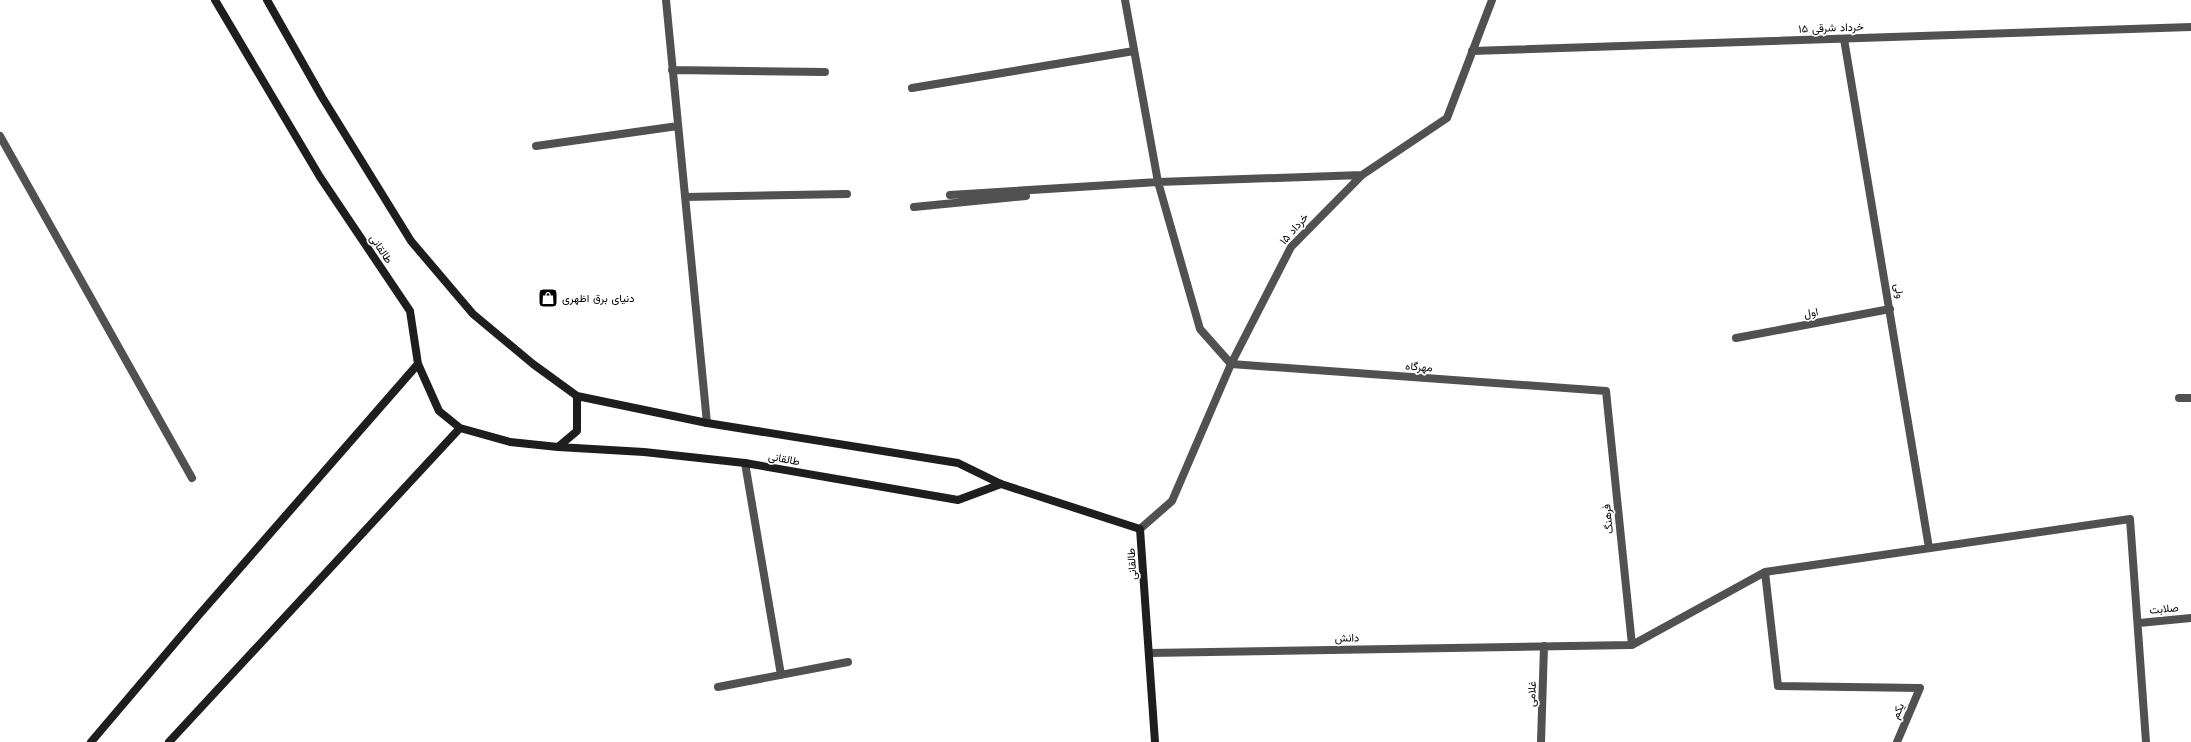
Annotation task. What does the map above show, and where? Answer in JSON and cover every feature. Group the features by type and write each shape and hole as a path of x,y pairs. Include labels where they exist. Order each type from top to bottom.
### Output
{"street":[{"name":"طالقانی","path":"216,0 320,177 410,310 418,364 439,411 460,428 510,442 558,447 644,452 745,463 958,500 1001,484"},
{"name":"طالقانی","path":"267,0 322,97 411,240 473,314 533,364 577,396 707,423 958,463 1001,484 1140,529 1155,742"},
{"path":"666,0 707,423"},
{"path":"1125,0 1158,182 1200,329 1231,364"},
{"name":"۱۵ خرداد","path":"1140,529 1172,501 1231,364 1291,247 1362,175 1447,118 1492,0"},
{"name":"۱۵ خرداد شرقی","path":"1472,51 2191,27"},
{"name":"ولی","path":"1844,39 1929,548"},
{"path":"912,88 1134,51"},
{"path":"672,70 825,72"},
{"path":"536,146 678,126"},
{"path":"0,136 192,478"},
{"path":"950,195 1158,182 1362,175"},
{"path":"914,207 1158,182"},
{"path":"685,197 847,194"},
{"name":"اول","path":"1736,338 1890,309"},
{"path":"91,742 198,616 418,364"},
{"name":"مهرگاه","path":"1231,364 1606,391"},
{"name":"فرهنگ","path":"1606,391 1632,645"},
{"path":"558,447 577,431 577,396"},
{"path":"2179,398 2191,398"},
{"path":"169,742 460,428"},
{"path":"745,463 781,675"},
{"path":"1632,645 1765,572 2130,519 2139,623 2146,742"},
{"name":"یکم","path":"1765,572 1778,686 1920,688 1897,742"},
{"name":"صلابت","path":"2139,623 2191,618"},
{"name":"دانش","path":"1149,653 1632,645"},
{"name":"غلامی","path":"1541,742 1544,646"},
{"path":"718,687 848,662"}],"place":[{"name":"دنیای برق اظهری","path":"548,298"}]}
